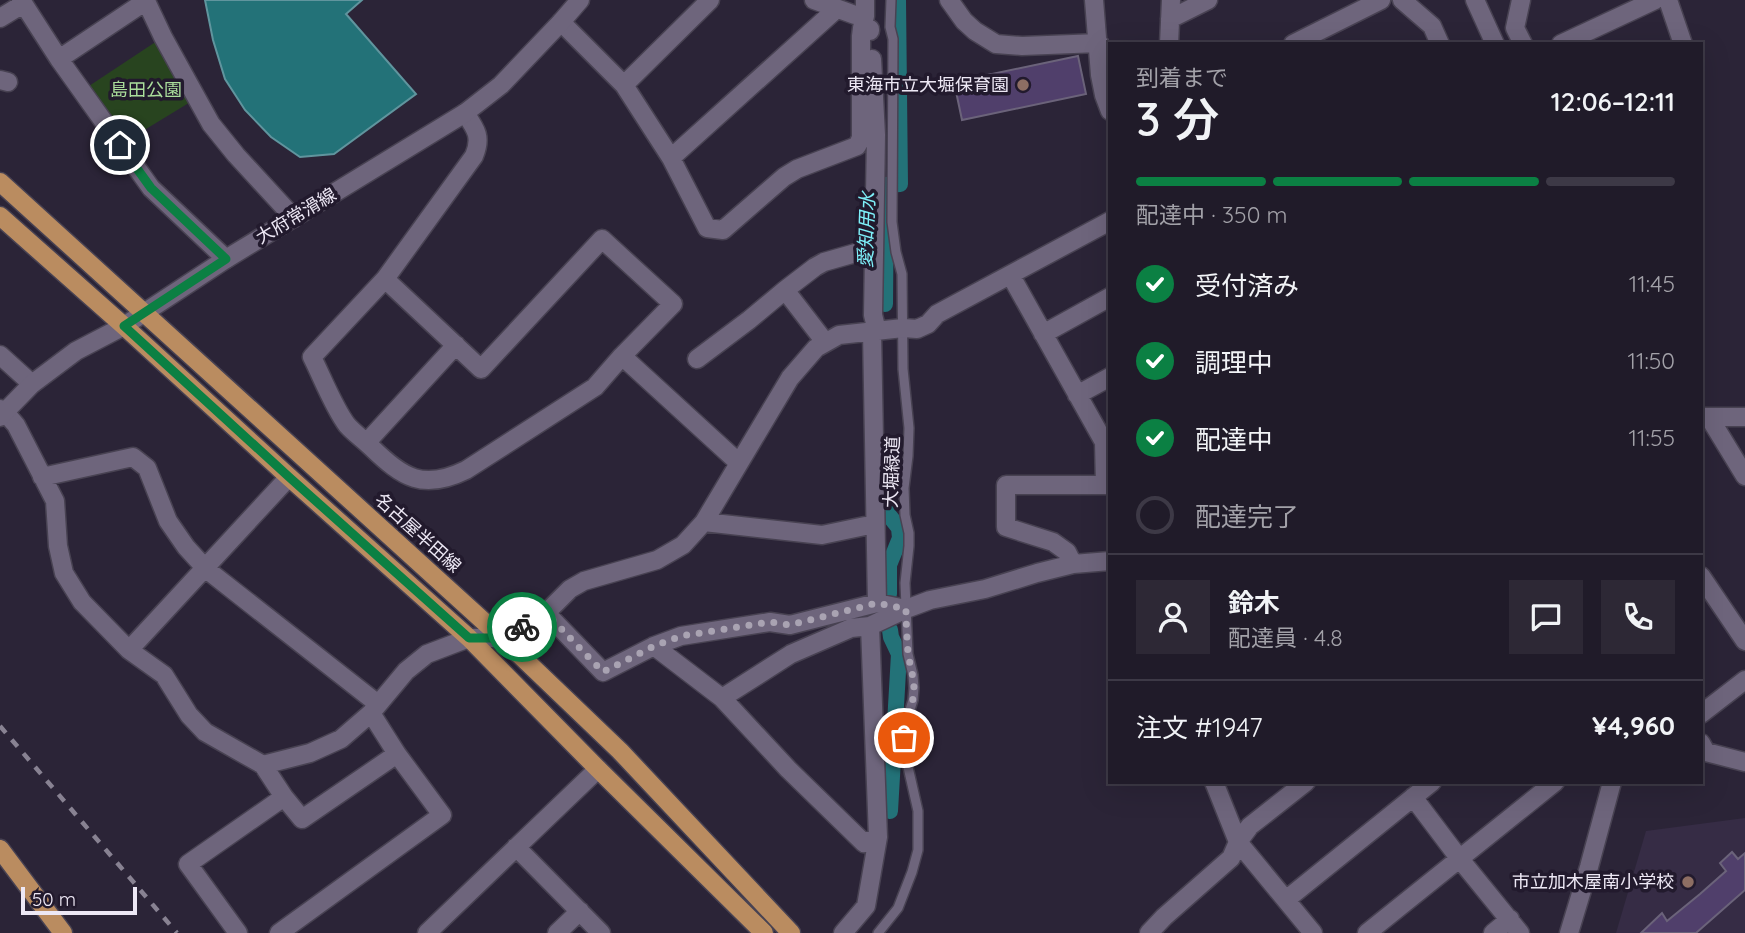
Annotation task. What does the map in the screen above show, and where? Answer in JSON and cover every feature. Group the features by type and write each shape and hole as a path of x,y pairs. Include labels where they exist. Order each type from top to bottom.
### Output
{"main road":[{"name":"名古屋半田線","path":"0,181 502,638 620,751 791,933"},
{"path":"0,216 469,638 764,933"},
{"path":"0,849 63,933"}],"street":[{"name":"大府常滑線","path":"1,412 32,384 76,351 124,326 226,259 465,113 501,85 580,0"},
{"path":"624,85 710,0"},
{"path":"814,0 864,15"},
{"path":"949,0 970,26 996,44 1022,47 1099,43"},
{"path":"1094,0 1100,75 1108,105"},
{"path":"1169,42 1171,0"},
{"path":"1170,19 1208,0"},
{"path":"1297,42 1381,0"},
{"path":"1402,0 1432,26 1439,42"},
{"path":"1475,0 1494,42"},
{"path":"1521,0 1515,28 1522,42"},
{"path":"1564,42 1655,0"},
{"path":"1668,0 1682,42"},
{"path":"59,59 142,1 146,1 211,124 294,218"},
{"path":"0,18 22,2 151,188 226,259"},
{"path":"671,158 832,13 834,7"},
{"path":"561,22 624,85 671,158 707,228 723,230 784,177 797,169 857,146 861,138 861,36 864,15"},
{"path":"864,15 870,29 876,135 873,316 877,603"},
{"path":"385,279 481,369 602,239 673,304 595,387 466,470 451,478 428,480 408,476 391,466 347,425 312,357 385,279 474,156 479,144 474,127 465,113"},
{"path":"263,765 310,754 341,738 374,708 406,671 427,654 469,638 502,638 546,613 570,589 584,581 657,560 683,545 705,522 790,378 807,356 825,342 839,335 917,329 928,324 937,314 1108,223"},
{"path":"697,359 815,267 873,248"},
{"path":"1011,276 1104,442 1107,485 1006,485 1006,527 1053,542 1067,551 1073,564"},
{"path":"785,290 825,342"},
{"path":"1043,334 1108,299"},
{"path":"367,442 456,345"},
{"path":"0,355 32,384"},
{"path":"622,356 739,463"},
{"path":"1077,395 1108,378"},
{"path":"1,412 16,425 55,501 58,546 64,573 82,602 129,650 164,675 189,715 205,732 263,765 302,819 397,754"},
{"path":"1705,417 1745,417"},
{"path":"1705,417 1745,476"},
{"path":"42,477 134,457 147,468 168,521 186,547 206,569 374,708 397,754 442,814 279,933"},
{"path":"129,650 289,477"},
{"path":"705,522 822,535 865,526"},
{"path":"722,698 791,654 850,628 870,626 930,600 985,589 1073,564 1108,561"},
{"path":"1703,579 1745,641"},
{"path":"546,613 603,672 654,646 681,636 770,622 790,625 877,603 906,609"},
{"path":"843,933 866,906 878,837 870,626"},
{"path":"654,646 722,698 788,769 863,843 878,837"},
{"path":"1703,712 1745,680"},
{"path":"1703,749 1745,762"},
{"path":"427,933 598,769"},
{"path":"1215,784 1238,842 1313,933"},
{"path":"1149,933 1231,858 1238,842 1250,826 1303,784"},
{"path":"1287,899 1429,784"},
{"path":"1367,933 1552,784"},
{"path":"1569,933 1611,784"},
{"path":"238,933 188,864 284,797"},
{"path":"1413,797 1515,926 1493,933"},
{"path":"516,847 601,933"},
{"path":"557,933 580,911"}],"lane":[{"name":"大堀緑道","path":"878,933 898,908 918,850 918,811 904,738 914,688 908,654 905,583 909,533 904,488 909,428 903,369 902,274 892,218 891,0"}],"shaded area":[{"path":"205,0 362,0 346,14 416,94 334,154 300,157 271,137 245,110 225,79"},
{"name":"市立加木屋南小学校","path":"1745,818 1745,933 1616,933 1646,831"}],"green space":[{"name":"島田公園","path":"163,37 197,98 128,140 89,86"}],"building":[{"path":"1078,56 1086,94 962,120 954,82"},
{"path":"1732,852 1738,859 1745,853 1745,890 1696,933 1641,933 1662,913 1667,921 1726,871 1720,863"}],"waterway":[{"name":"愛知用水","path":"885,304 886,185 900,184 898,0"},
{"name":"愛知用水","path":"887,503 888,514 899,528 900,538 889,565 889,594"},
{"name":"愛知用水","path":"890,630 899,654 890,811"}],"railway":[{"path":"0,726 177,933"}],"way so far":[{"path":"522,627 546,613 603,672 654,646 681,636 770,622 790,625 877,603 906,609 908,654 914,688 904,738"}],"place":[{"name":"東海市立大堀保育園","path":"1023,85"},
{"name":"市立加木屋南小学校","path":"1688,882"}],"route":[{"path":"120,145 151,188 226,259 124,326 469,638 502,638 522,627"}]}
